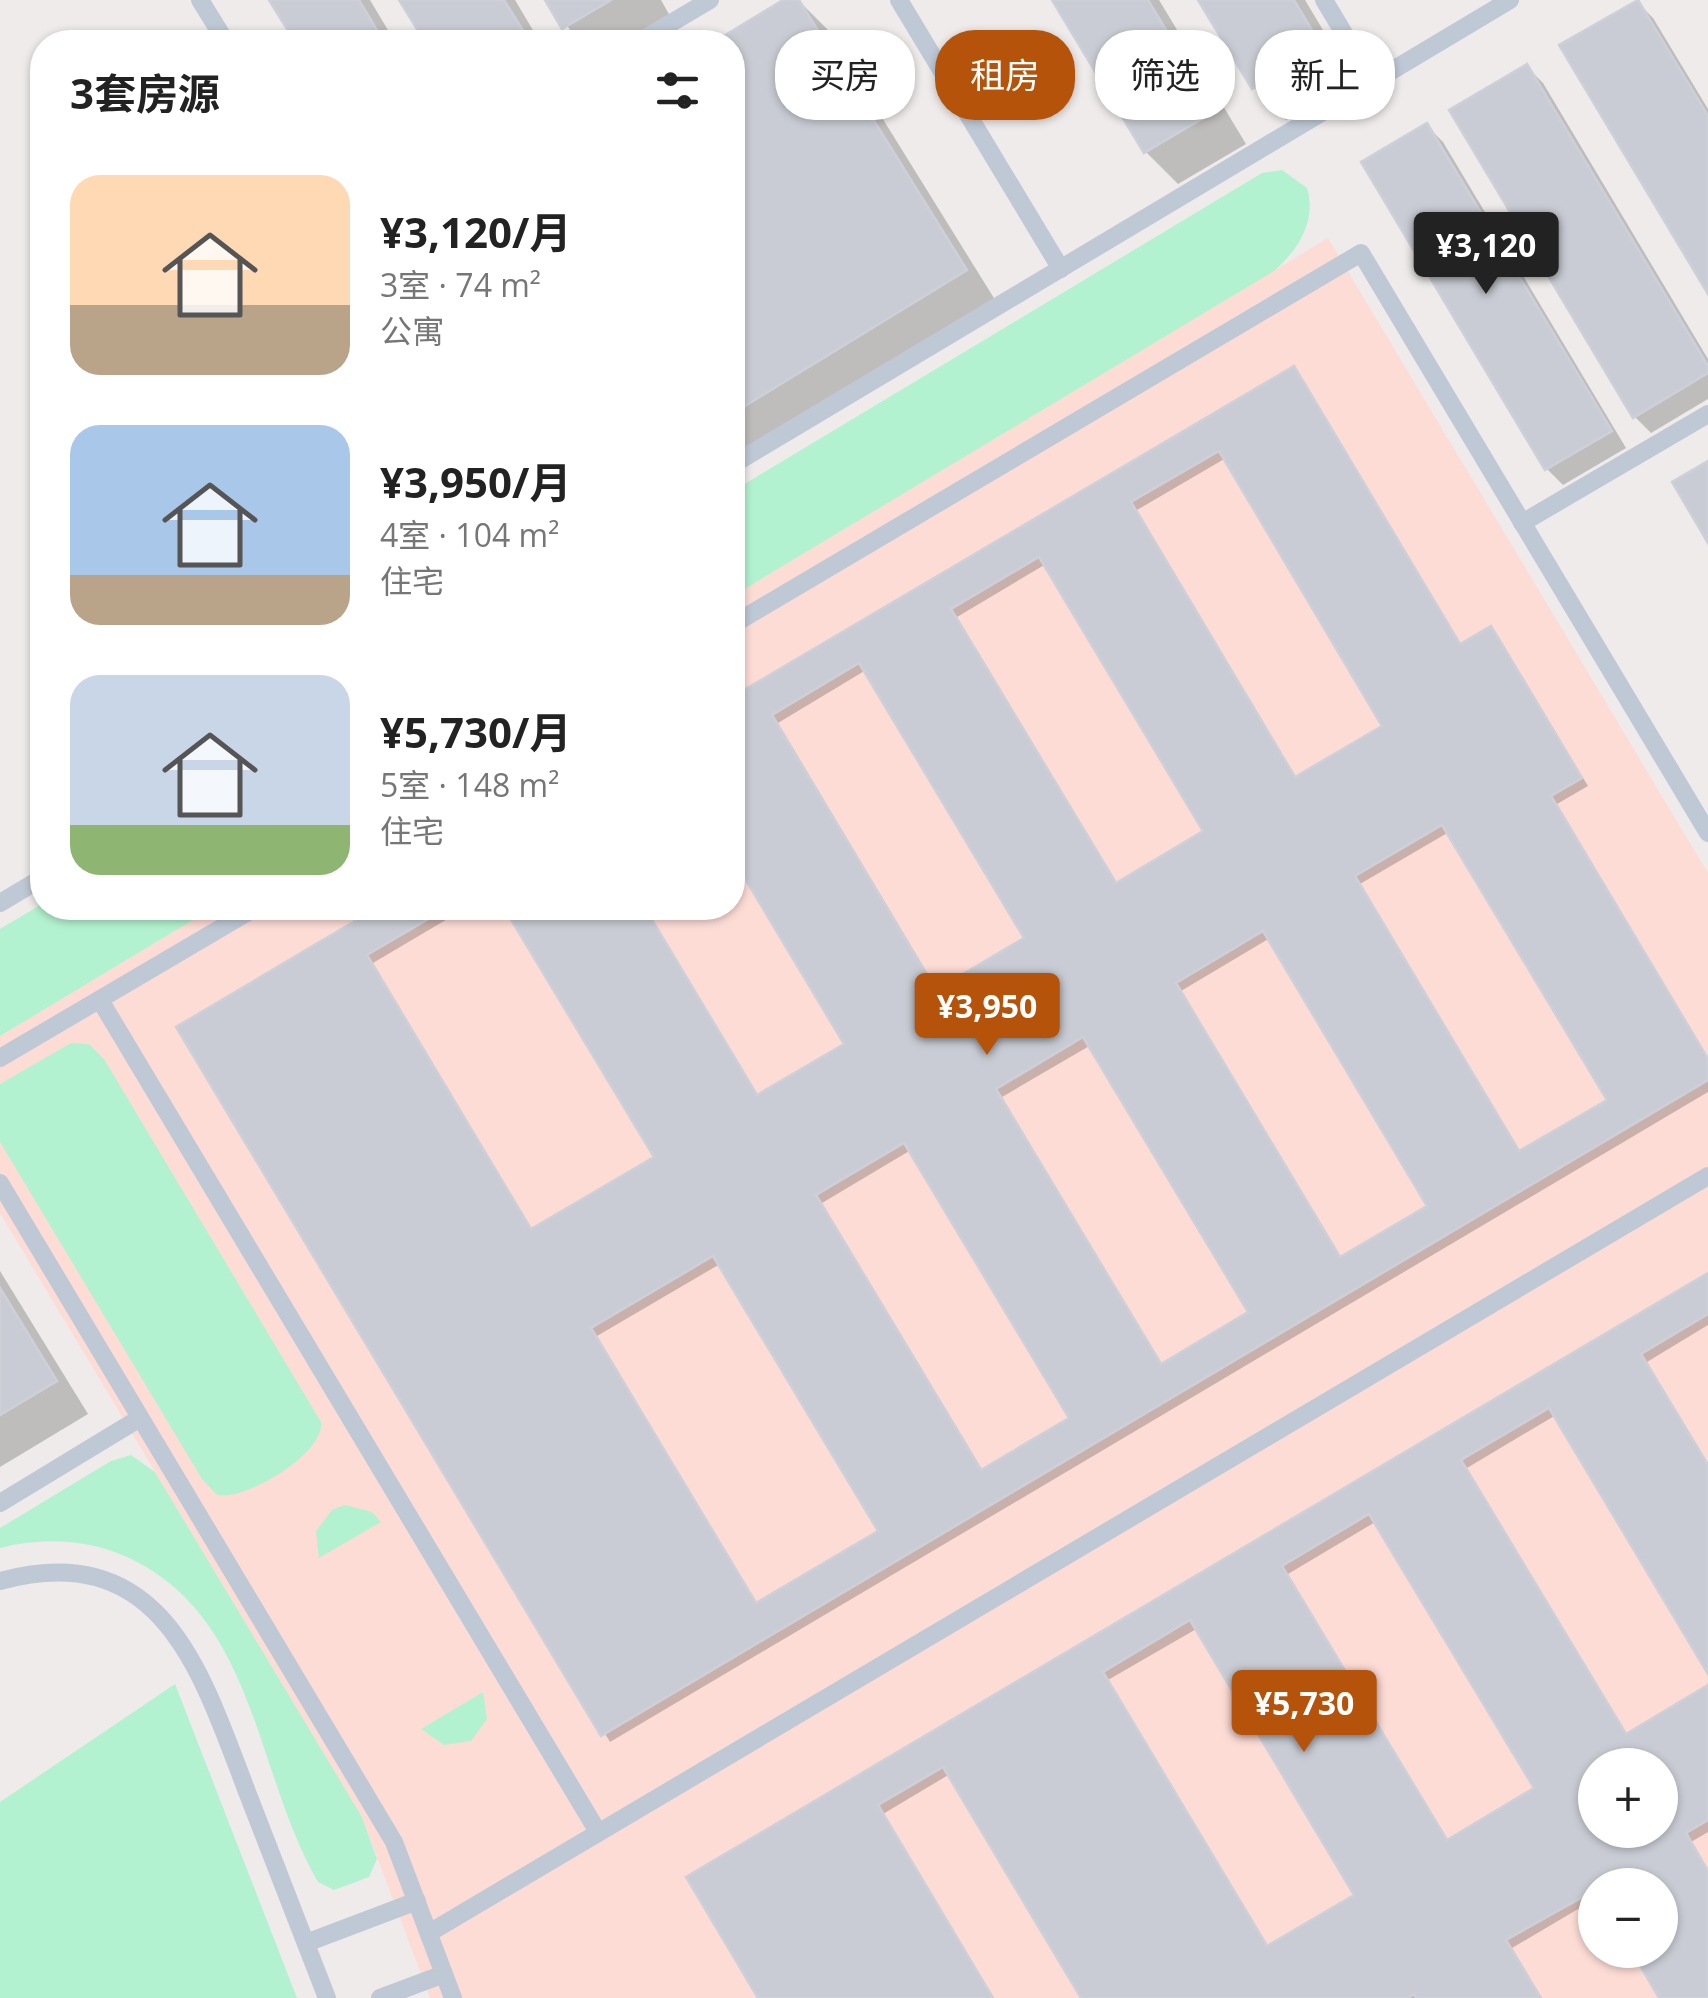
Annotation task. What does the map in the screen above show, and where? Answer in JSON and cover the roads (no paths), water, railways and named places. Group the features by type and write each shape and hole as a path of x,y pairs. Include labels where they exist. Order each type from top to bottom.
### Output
{"lane":[{"path":"200,0 219,30"},
{"path":"660,30 710,0"},
{"path":"899,0 1060,269"},
{"path":"1324,0 1342,30"},
{"path":"1395,69 1510,0"},
{"path":"745,457 1309,120"},
{"path":"745,617 1361,253 1708,833"},
{"path":"1522,524 1708,414"},
{"path":"0,904 30,885"},
{"path":"0,1058 235,920"},
{"path":"100,1000 598,1832"},
{"path":"429,1933 1708,1176"},
{"path":"0,1183 394,1842 453,1998"},
{"path":"0,1503 140,1418"},
{"path":"0,1581 51,1572 107,1583 157,1612 176,1632 204,1682 327,1998"},
{"path":"306,1943 416,1901"},
{"path":"380,1998 444,1974"}]}
